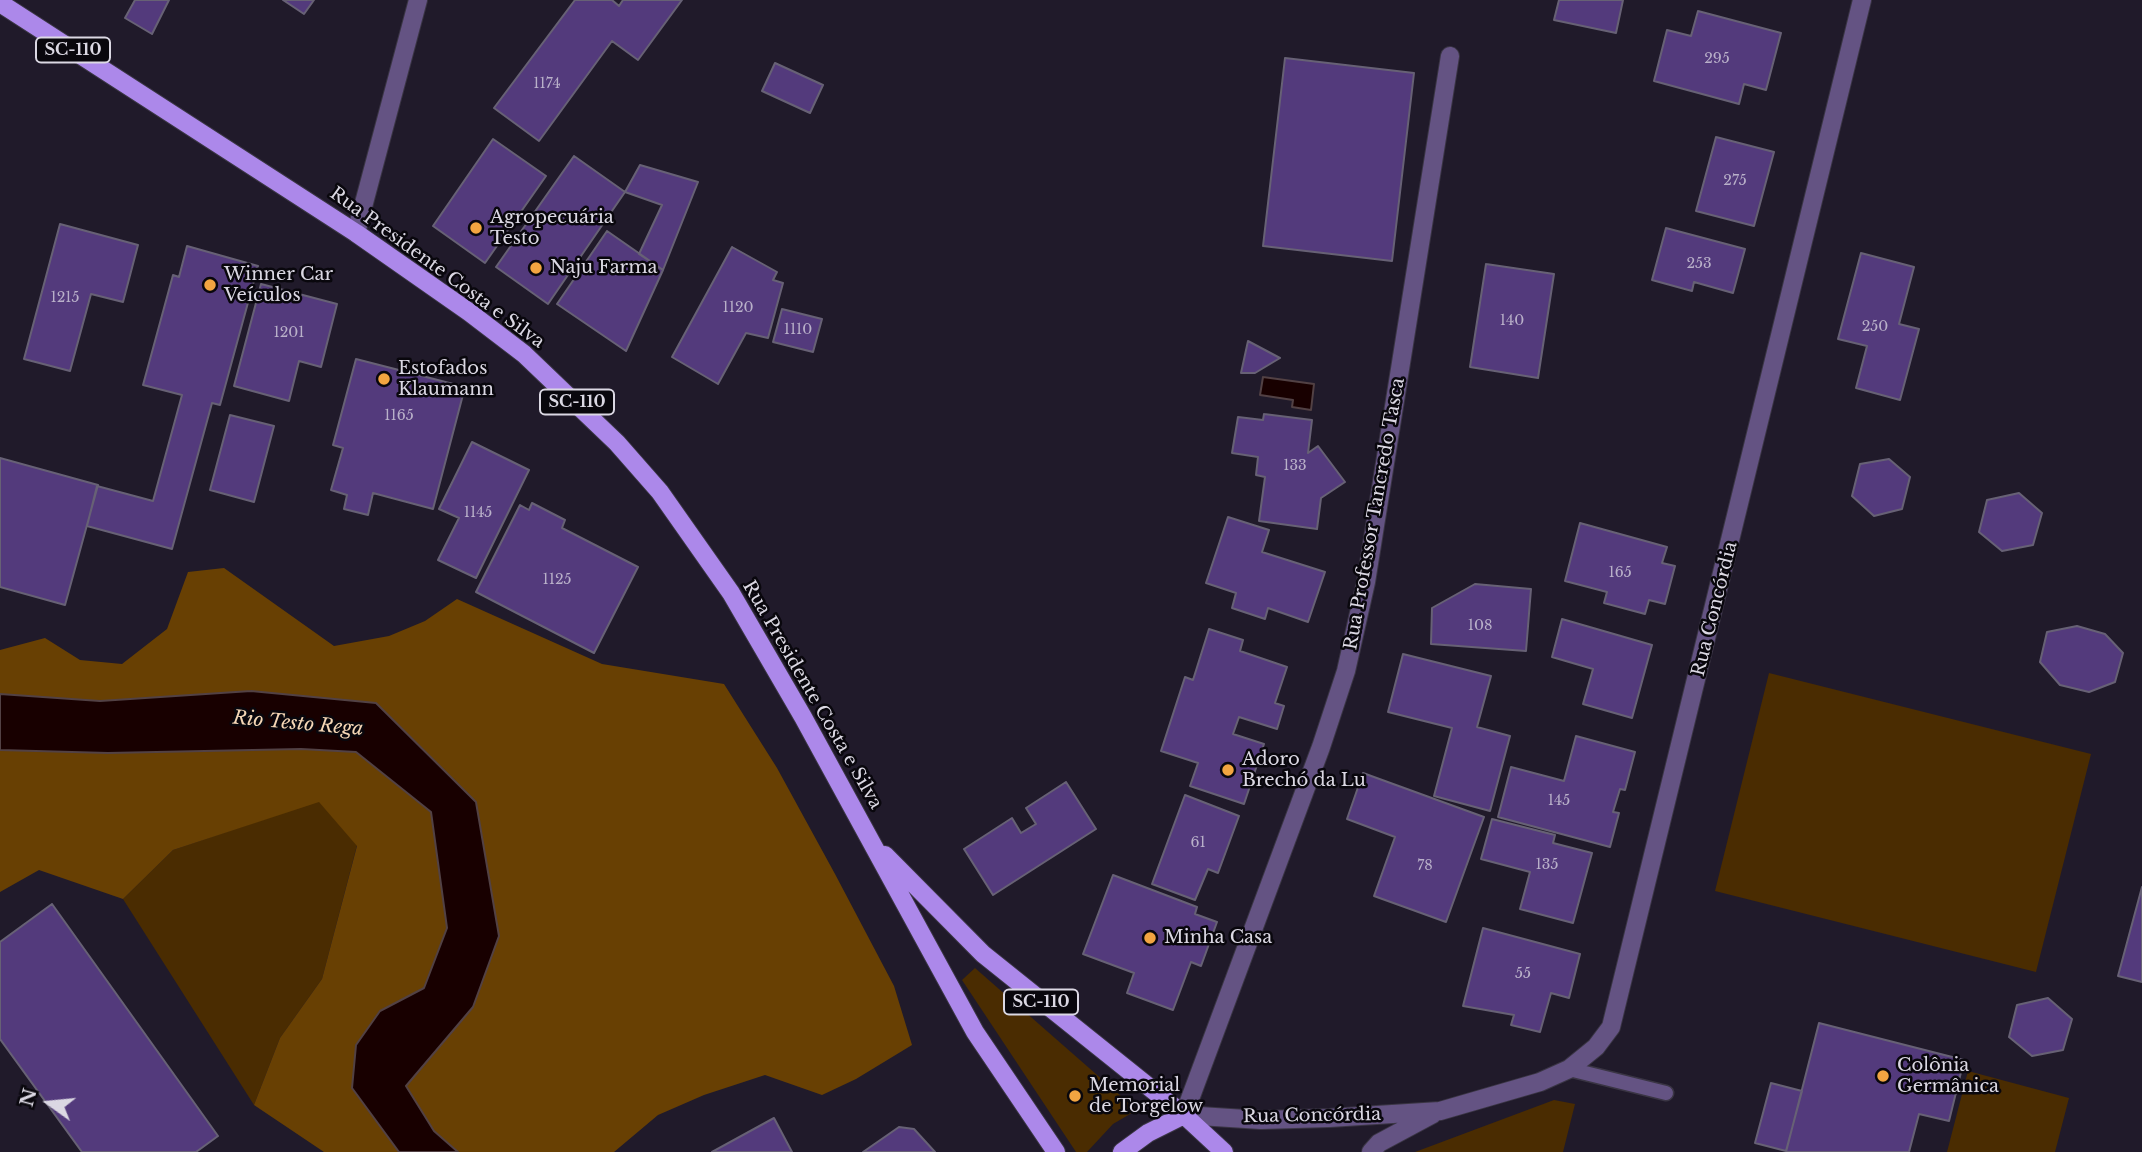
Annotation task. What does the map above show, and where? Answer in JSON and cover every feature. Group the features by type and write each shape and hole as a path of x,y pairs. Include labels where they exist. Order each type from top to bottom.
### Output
{"main road":[{"name":"Rua Presidente Costa e Silva","path":"0,3 356,233 524,354 571,396 660,492 731,593 975,1032 1056,1152"},
{"name":"Rua Presidente Costa e Silva","path":"870,839 983,954 1184,1115 1224,1152"},
{"path":"1122,1152 1148,1133 1184,1115"}],"street":[{"path":"356,233 418,0"},
{"name":"Rua Concórdia","path":"1371,1152 1379,1143 1440,1111 1540,1082 1569,1069 1604,1037 1611,1027 1620,1000 1862,0"},
{"name":"Rua Professor Tancredo Tasca","path":"1184,1115 1321,747 1346,671 1369,569 1450,57"},
{"name":"Rua Concórdia","path":"1184,1115 1302,1119 1440,1111"}],"lane":[{"path":"1569,1069 1665,1093"}],"shaded area":[{"path":"224,568 334,646 389,636 425,621 457,599 602,664 724,684 777,768 894,986 912,1045 856,1079 822,1095 765,1075 704,1095 658,1115 614,1152 458,1152 434,1131 406,1086 432,1051 499,936 476,802 376,703 100,701 0,694 0,650 45,638 80,660 122,664 167,629 188,572"},
{"path":"1769,673 2091,754 2036,972 1715,891"},
{"path":"301,749 356,752 431,812 447,928 424,988 380,1011 352,1088 399,1152 324,1152 254,1105 280,1038 322,979 357,846 319,802 173,850 123,899 39,870 0,892 0,750 108,753"},
{"path":"319,801 357,845 322,979 280,1038 254,1105 123,899 173,850"},
{"path":"975,968 1137,1110 1113,1124 1087,1152 1076,1152 962,980"},
{"path":"1968,1071 2069,1098 2055,1152 1947,1152"},
{"path":"1554,1100 1575,1104 1563,1152 1415,1152"}],"water":[{"path":"1263,377 1314,384 1311,410 1292,407 1293,400 1260,395"},
{"name":"Rio Testo Rega","path":"251,691 376,703 476,802 499,936 473,1007 406,1086 434,1131 458,1152 399,1152 352,1088 356,1045 380,1011 424,988 447,928 431,812 356,752 301,749 108,753 0,750 0,694 100,701"}],"building":[{"path":"135,0 169,0 152,34 125,18"},
{"path":"283,0 314,0 304,14"},
{"path":"575,0 612,0 619,6 623,0 682,0 638,60 612,41 539,141 494,108"},
{"path":"1559,0 1623,0 1616,33 1554,20"},
{"path":"1698,11 1781,33 1766,90 1744,84 1739,104 1654,81 1667,30 1691,36"},
{"path":"1285,58 1414,73 1392,261 1263,246"},
{"path":"775,63 823,85 810,113 762,91"},
{"path":"1716,137 1774,152 1754,226 1696,211"},
{"path":"493,139 546,176 485,263 433,226"},
{"path":"574,156 625,192 548,304 496,267"},
{"path":"640,165 698,182 663,270 639,254 662,205 625,192"},
{"path":"60,224 138,245 123,302 91,294 70,371 24,359"},
{"path":"1666,228 1745,249 1733,293 1694,282 1692,291 1652,280"},
{"path":"607,231 663,270 626,351 557,304"},
{"path":"187,246 258,266 220,405 212,403 172,549 87,526 97,486 153,501 182,395 143,385 173,275 179,277"},
{"path":"732,247 777,272 773,280 783,283 768,338 746,333 718,384 672,357"},
{"path":"1861,253 1914,267 1899,324 1919,329 1900,400 1856,388 1867,346 1838,339"},
{"path":"1486,264 1554,274 1538,378 1470,367"},
{"path":"261,284 337,304 321,367 299,361 289,401 234,386"},
{"path":"782,309 822,319 813,352 773,342"},
{"path":"1248,341 1280,358 1255,373 1241,373"},
{"path":"356,359 465,387 433,509 373,493 368,515 344,509 347,495 331,490 343,448 333,445"},
{"path":"1264,414 1312,420 1308,453 1318,446 1345,482 1321,498 1317,529 1259,521 1265,477 1256,475 1258,457 1232,453 1238,417 1263,420"},
{"path":"230,415 274,426 254,502 210,490"},
{"path":"472,442 529,470 476,578 438,560 459,518 439,509"},
{"path":"0,458 98,485 65,605 0,587"},
{"path":"1889,459 1910,477 1902,509 1874,516 1852,496 1860,464"},
{"path":"2019,493 2042,513 2033,545 2002,551 1979,532 1987,500"},
{"path":"532,503 565,520 562,528 638,567 594,653 476,592 520,505 529,510"},
{"path":"1228,517 1269,530 1262,552 1325,572 1308,622 1268,608 1265,619 1232,608 1236,593 1206,583"},
{"path":"1580,523 1667,547 1662,563 1675,566 1665,604 1649,600 1645,614 1604,603 1607,592 1565,581"},
{"path":"1475,584 1531,589 1526,651 1431,644 1432,608"},
{"path":"1562,619 1652,645 1632,718 1583,704 1593,669 1552,657"},
{"path":"2077,626 2105,634 2123,653 2115,682 2089,692 2060,685 2040,662 2047,632"},
{"path":"1209,629 1243,640 1240,651 1287,667 1275,703 1284,706 1277,729 1239,717 1233,734 1264,744 1244,804 1190,786 1198,763 1161,751 1185,677 1193,680"},
{"path":"1403,654 1491,676 1477,727 1510,736 1490,811 1434,796 1452,728 1388,712"},
{"path":"1576,736 1635,752 1625,790 1620,789 1613,812 1619,813 1610,847 1498,817 1511,767 1564,781"},
{"path":"1363,773 1484,817 1446,922 1374,896 1395,837 1347,819"},
{"path":"1066,782 1096,829 993,895 964,849 1012,818 1021,833 1036,824 1026,808"},
{"path":"1185,795 1239,816 1218,873 1208,869 1195,900 1152,884"},
{"path":"1492,819 1555,835 1553,843 1592,853 1573,923 1520,909 1530,872 1481,859"},
{"name":"Minha Casa","path":"1113,875 1197,907 1195,914 1217,922 1201,966 1191,962 1173,1010 1127,993 1134,973 1083,954"},
{"path":"2142,887 2142,982 2118,976"},
{"path":"52,904 218,1136 196,1152 82,1152 0,1039 0,942"},
{"path":"1483,928 1580,954 1569,998 1551,993 1540,1032 1511,1025 1514,1015 1463,1006"},
{"path":"2048,998 2072,1019 2063,1050 2032,1056 2009,1037 2017,1005"},
{"name":"Colônia Germânica","path":"1819,1023 1964,1060 1949,1121 1919,1114 1909,1152 1786,1152"},
{"path":"1771,1083 1802,1091 1786,1151 1755,1143"},
{"path":"774,1118 792,1152 712,1152"},
{"path":"899,1127 914,1129 935,1152 863,1152"}],"place":[{"name":"Agropecuária Testo","path":"476,228"},
{"name":"Naju Farma","path":"536,268"},
{"name":"Winner Car Veículos","path":"210,285"},
{"name":"Estofados Klaumann","path":"384,379"},
{"name":"Adoro Brechó da Lu","path":"1228,770"},
{"name":"Minha Casa","path":"1150,938"},
{"name":"Colônia Germânica","path":"1883,1076"},
{"name":"Memorial de Torgelow","path":"1075,1096"}]}
